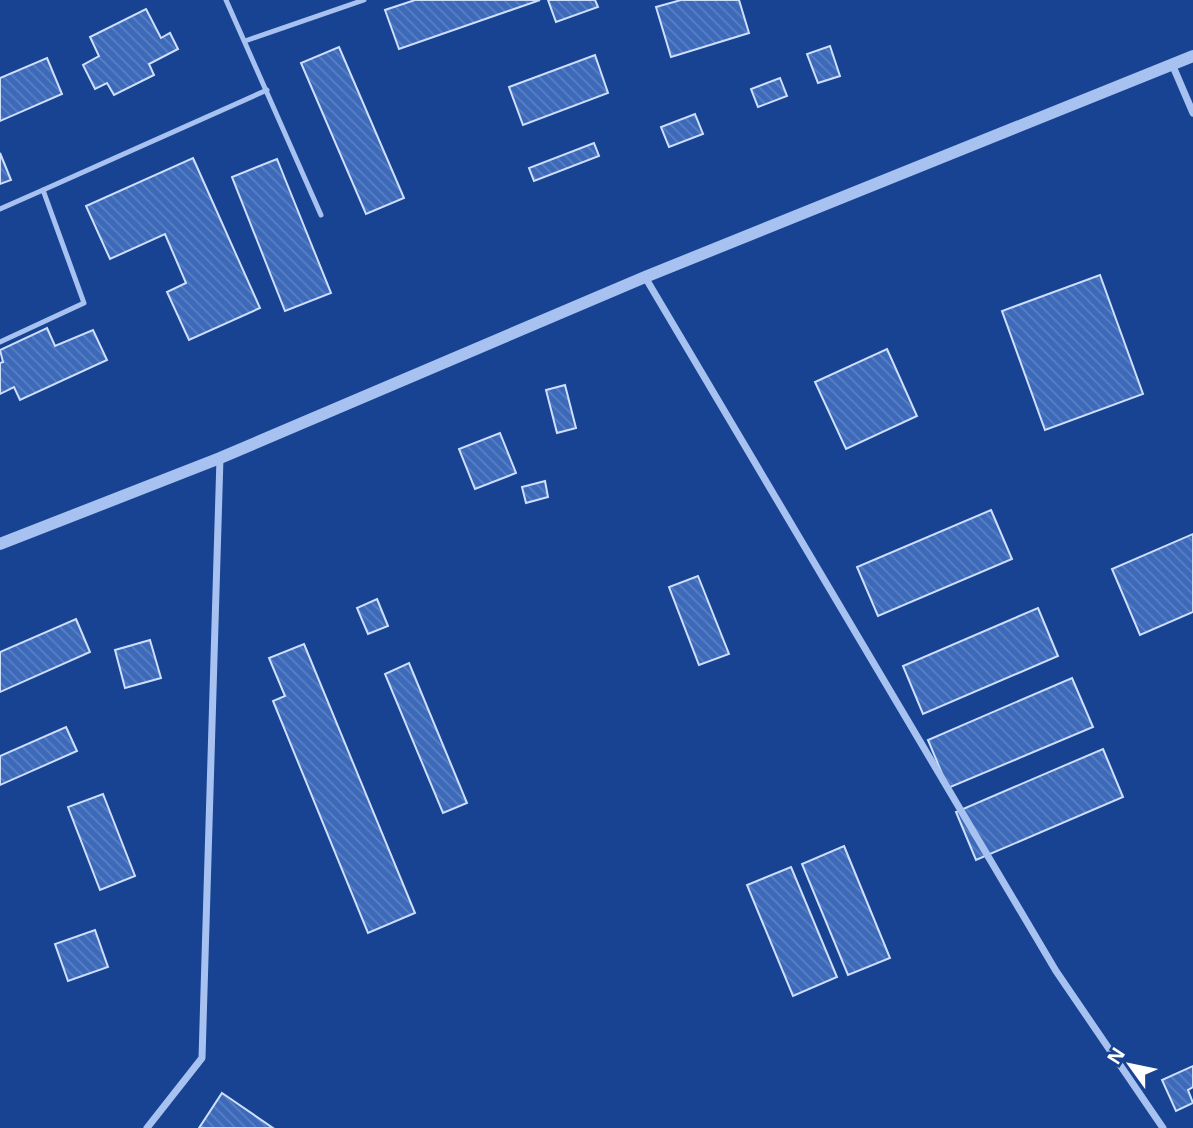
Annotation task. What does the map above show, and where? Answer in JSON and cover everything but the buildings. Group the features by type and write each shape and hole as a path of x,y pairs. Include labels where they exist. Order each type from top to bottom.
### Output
{"street":[{"path":"0,544 220,458 645,276 1193,55"},
{"path":"1172,64 1193,113"},
{"path":"645,276 1056,971 1163,1128"},
{"path":"147,1128 202,1058 220,458"}],"lane":[{"path":"226,0 321,215"},
{"path":"245,41 364,0"},
{"path":"0,209 267,90"},
{"path":"0,342 84,303 43,190"}]}
